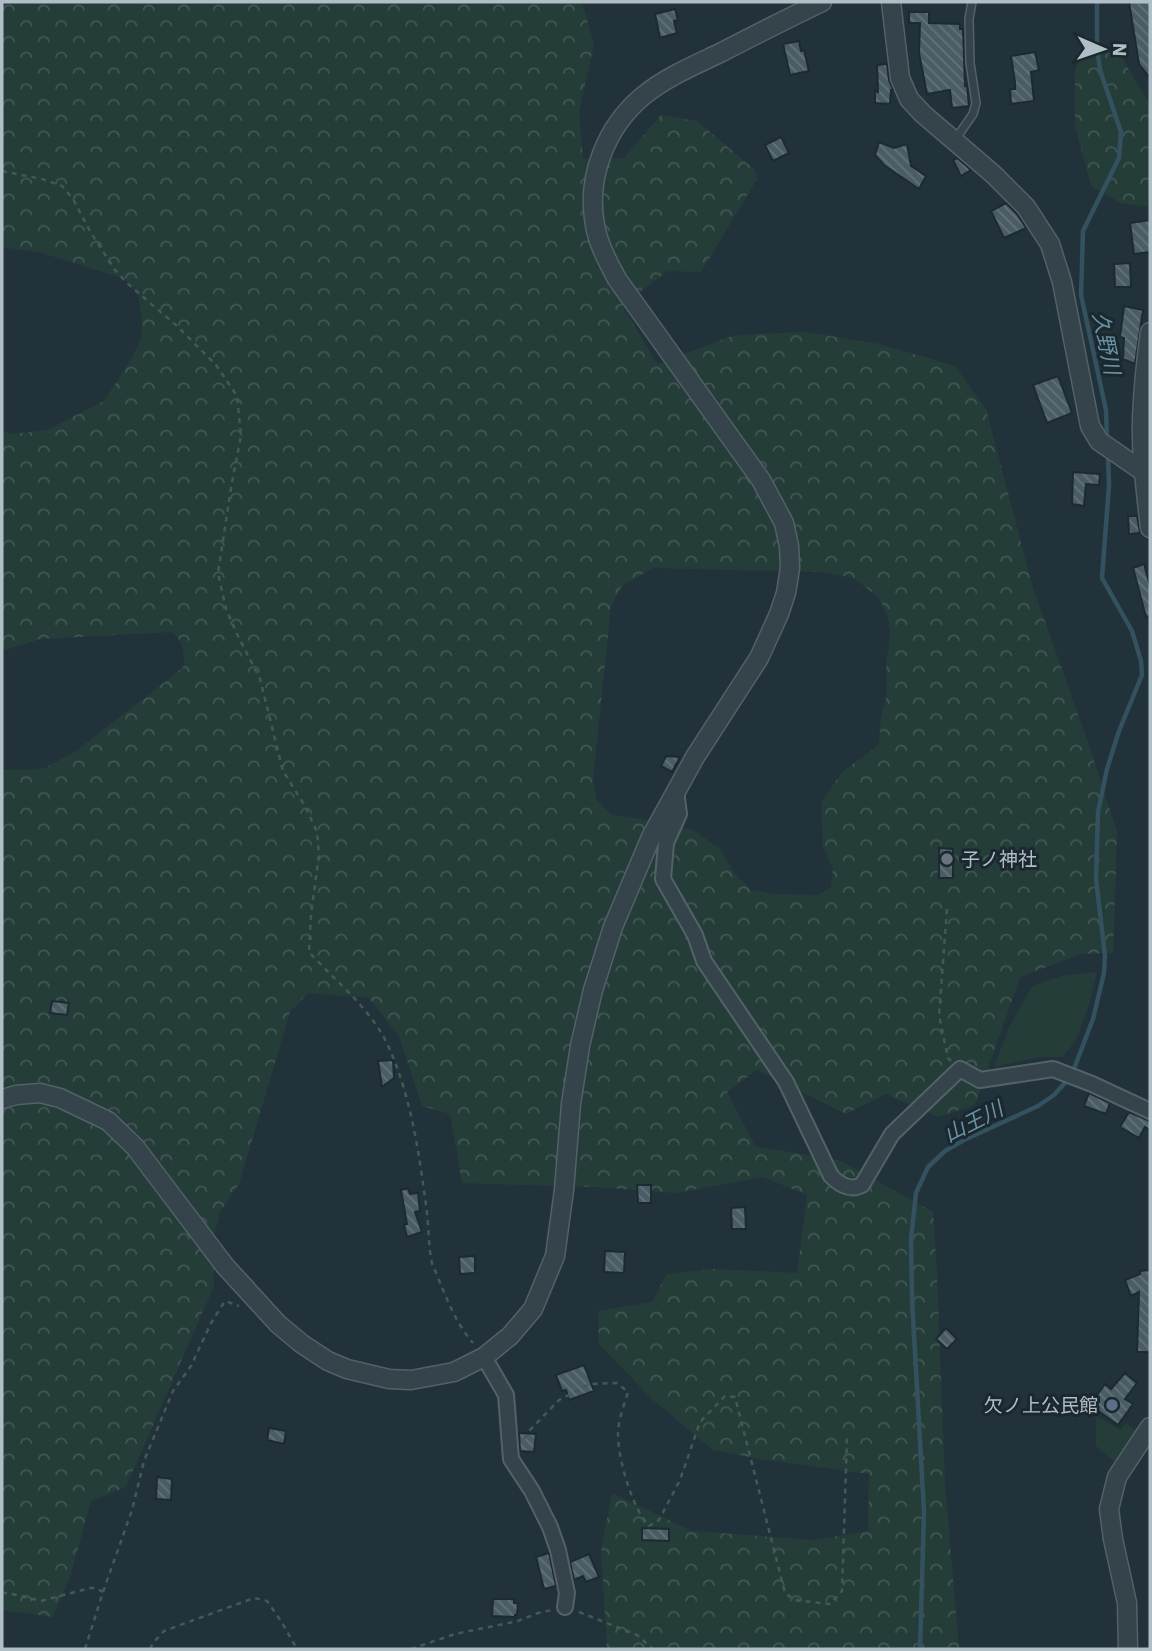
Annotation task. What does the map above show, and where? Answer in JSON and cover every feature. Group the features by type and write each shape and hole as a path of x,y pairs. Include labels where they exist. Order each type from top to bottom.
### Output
{"street":[{"path":"2,1099 40,1093 60,1098 108,1121 135,1147 225,1266 278,1324 328,1361 347,1369 389,1379 411,1380 454,1372 484,1357 510,1336 533,1309 555,1256 580,1046 593,990 613,927 651,836 695,757 759,657 779,614 790,568 784,523 761,480 617,279 595,225 594,180 609,137 624,115 643,96 668,79 822,2"},
{"path":"891,2 900,78 909,99 1026,207 1050,244 1062,282 1090,426 1099,441 1144,472"},
{"path":"1150,339 1142,421 1150,528"},
{"path":"676,790 679,814 666,843 663,879 695,935 704,961 786,1082 831,1176 840,1185 855,1188 862,1185 892,1134 960,1069 980,1080 1053,1069 1150,1111"},
{"path":"484,1357 506,1395 511,1459 532,1491 558,1550 567,1593 565,1607"},
{"path":"1128,1649 1127,1604 1109,1509 1117,1478 1150,1427"}],"lane":[{"path":"955,140 976,103 970,63 969,19 972,2"}],"path":[{"path":"2,171 62,186 73,199 114,270 216,365 237,396 241,436 218,573 226,609 260,679 283,771 305,806 317,832 319,855 309,952 354,996 380,1029 391,1051 403,1082 417,1146 432,1265 461,1329 484,1357"},
{"path":"947,909 939,1015 948,1058 960,1069"},
{"path":"85,1649 132,1510 144,1461 173,1391 191,1366 211,1323 225,1301 241,1306"},
{"path":"511,1459 530,1430 559,1400 590,1384 617,1383 628,1392 618,1433 622,1466 641,1518 649,1526 659,1520 680,1480 699,1422 725,1396 735,1397 785,1593 794,1600 830,1604 842,1591 847,1438"},
{"path":"2,1593 41,1601 89,1588 103,1592"},
{"path":"150,1649 164,1631 254,1598 267,1601 297,1649"},
{"path":"411,1649 455,1634 518,1621 565,1607 637,1635 653,1649"}],"green space":[{"path":"2,2 582,2 594,44 579,113 583,159 624,158 661,115 697,121 755,170 757,179 701,272 668,271 622,305 657,364 735,335 806,332 879,344 955,366 986,409 1032,585 1117,832 1113,953 1081,954 1020,977 975,1105 938,1117 886,1094 846,1114 757,1070 727,1092 755,1146 841,1161 933,1212 945,1485 959,1649 607,1649 601,1551 612,1493 692,1531 814,1540 868,1531 869,1474 713,1450 652,1399 599,1344 598,1311 652,1302 667,1274 713,1269 797,1273 807,1195 763,1177 676,1193 595,1187 462,1183 450,1114 422,1106 399,1036 369,998 308,993 290,1012 239,1184 220,1212 213,1240 214,1286 126,1487 91,1501 71,1574 53,1617 2,1610 2,769 45,768 76,751 175,674 184,666 184,656 179,639 172,632 40,639 2,651 2,432 12,434 47,430 104,401 131,360 141,338 142,319 138,295 125,279 42,253 2,247","holes":["653,568 821,572 854,578 879,598 888,617 890,638 886,663 887,695 881,717 879,745 842,772 821,803 823,847 833,869 831,887 818,895 773,894 751,890 734,873 721,850 693,830 612,815 597,800 593,779 611,606 622,586"]},
{"path":"1119,53 1150,105 1150,207 1121,203 1091,186 1075,126 1075,72 1080,54"},
{"path":"1097,972 1076,1040 1063,1057 1040,1057 994,1067 1009,1027 1032,986 1065,975"},
{"path":"1096,1416 1120,1430 1126,1423 1137,1431 1116,1463 1096,1446"}],"building":[{"path":"1129,2 1150,2 1150,78 1139,64"},
{"path":"675,9 677,33 660,38 655,14"},
{"path":"909,12 929,12 929,23 960,24 960,29 963,29 965,86 967,85 969,106 952,108 950,90 927,94 919,53 920,23 909,23"},
{"path":"799,41 809,71 790,75 783,44"},
{"path":"1035,52 1039,70 1031,72 1034,101 1011,104 1010,89 1015,89 1015,82 1011,56"},
{"path":"887,64 893,90 890,104 875,103 875,91 878,92 877,65"},
{"path":"781,137 789,153 773,161 765,145"},
{"path":"879,142 894,148 907,144 911,166 926,176 919,189 884,165 875,155"},
{"path":"957,158 971,170 961,176 953,160"},
{"path":"1006,203 1026,228 1004,238 991,211"},
{"path":"1150,220 1150,252 1134,254 1130,223"},
{"path":"1130,263 1131,287 1115,287 1114,264"},
{"path":"1124,306 1143,310 1135,364 1123,359 1124,338 1120,337"},
{"path":"1058,376 1072,413 1047,423 1033,385"},
{"path":"1073,472 1100,474 1099,485 1086,484 1084,506 1072,504"},
{"path":"1128,516 1137,516 1140,533 1129,534"},
{"path":"1144,564 1150,586 1150,616 1146,617 1133,568"},
{"path":"666,756 680,757 672,772 661,766"},
{"name":"子ノ神社","path":"939,848 953,849 953,878 939,878"},
{"path":"52,1001 69,1003 67,1015 50,1013"},
{"path":"393,1060 394,1078 382,1087 378,1061"},
{"path":"1089,1093 1110,1103 1106,1114 1084,1106"},
{"path":"1129,1112 1150,1121 1150,1130 1145,1127 1139,1138 1120,1127"},
{"path":"637,1185 651,1185 651,1203 638,1203"},
{"path":"408,1188 410,1194 418,1193 420,1211 415,1212 422,1232 407,1237 401,1190"},
{"path":"745,1207 746,1229 732,1229 731,1208"},
{"path":"605,1251 625,1252 624,1273 604,1272"},
{"path":"475,1256 475,1273 460,1274 459,1257"},
{"path":"1150,1270 1150,1352 1137,1352 1139,1292 1131,1296 1125,1280 1140,1274 1140,1271"},
{"path":"946,1328 957,1339 947,1349 936,1339"},
{"path":"584,1365 594,1391 569,1400 556,1375"},
{"name":"欠ノ上公民館","path":"1125,1373 1137,1383 1125,1399 1133,1404 1118,1425 1090,1405 1105,1384 1111,1389"},
{"path":"269,1428 286,1431 284,1444 267,1440"},
{"path":"519,1433 536,1434 534,1452 520,1451"},
{"path":"157,1477 172,1479 171,1500 156,1499"},
{"path":"642,1528 669,1529 669,1541 642,1540"},
{"path":"549,1553 556,1586 544,1589 536,1557"},
{"path":"589,1554 599,1577 586,1582 583,1576 574,1580 570,1562"},
{"path":"493,1599 514,1599 514,1603 518,1603 517,1615 492,1616"}],"waterway":[{"name":"久野川","path":"1098,2 1097,48 1100,70 1121,132 1119,158 1083,231 1081,295 1106,410 1107,439"},
{"name":"山王川","path":"920,1649 924,1512 911,1239 916,1193 928,1167 945,1151 1038,1106 1063,1085 1072,1074 1093,1019 1104,973 1105,956 1096,879 1098,812 1119,731 1142,675 1141,661 1132,631 1102,578 1109,485 1108,455"}],"place":[{"name":"子ノ神社","path":"947,859"},
{"name":"欠ノ上公民館","path":"1112,1405"}]}
